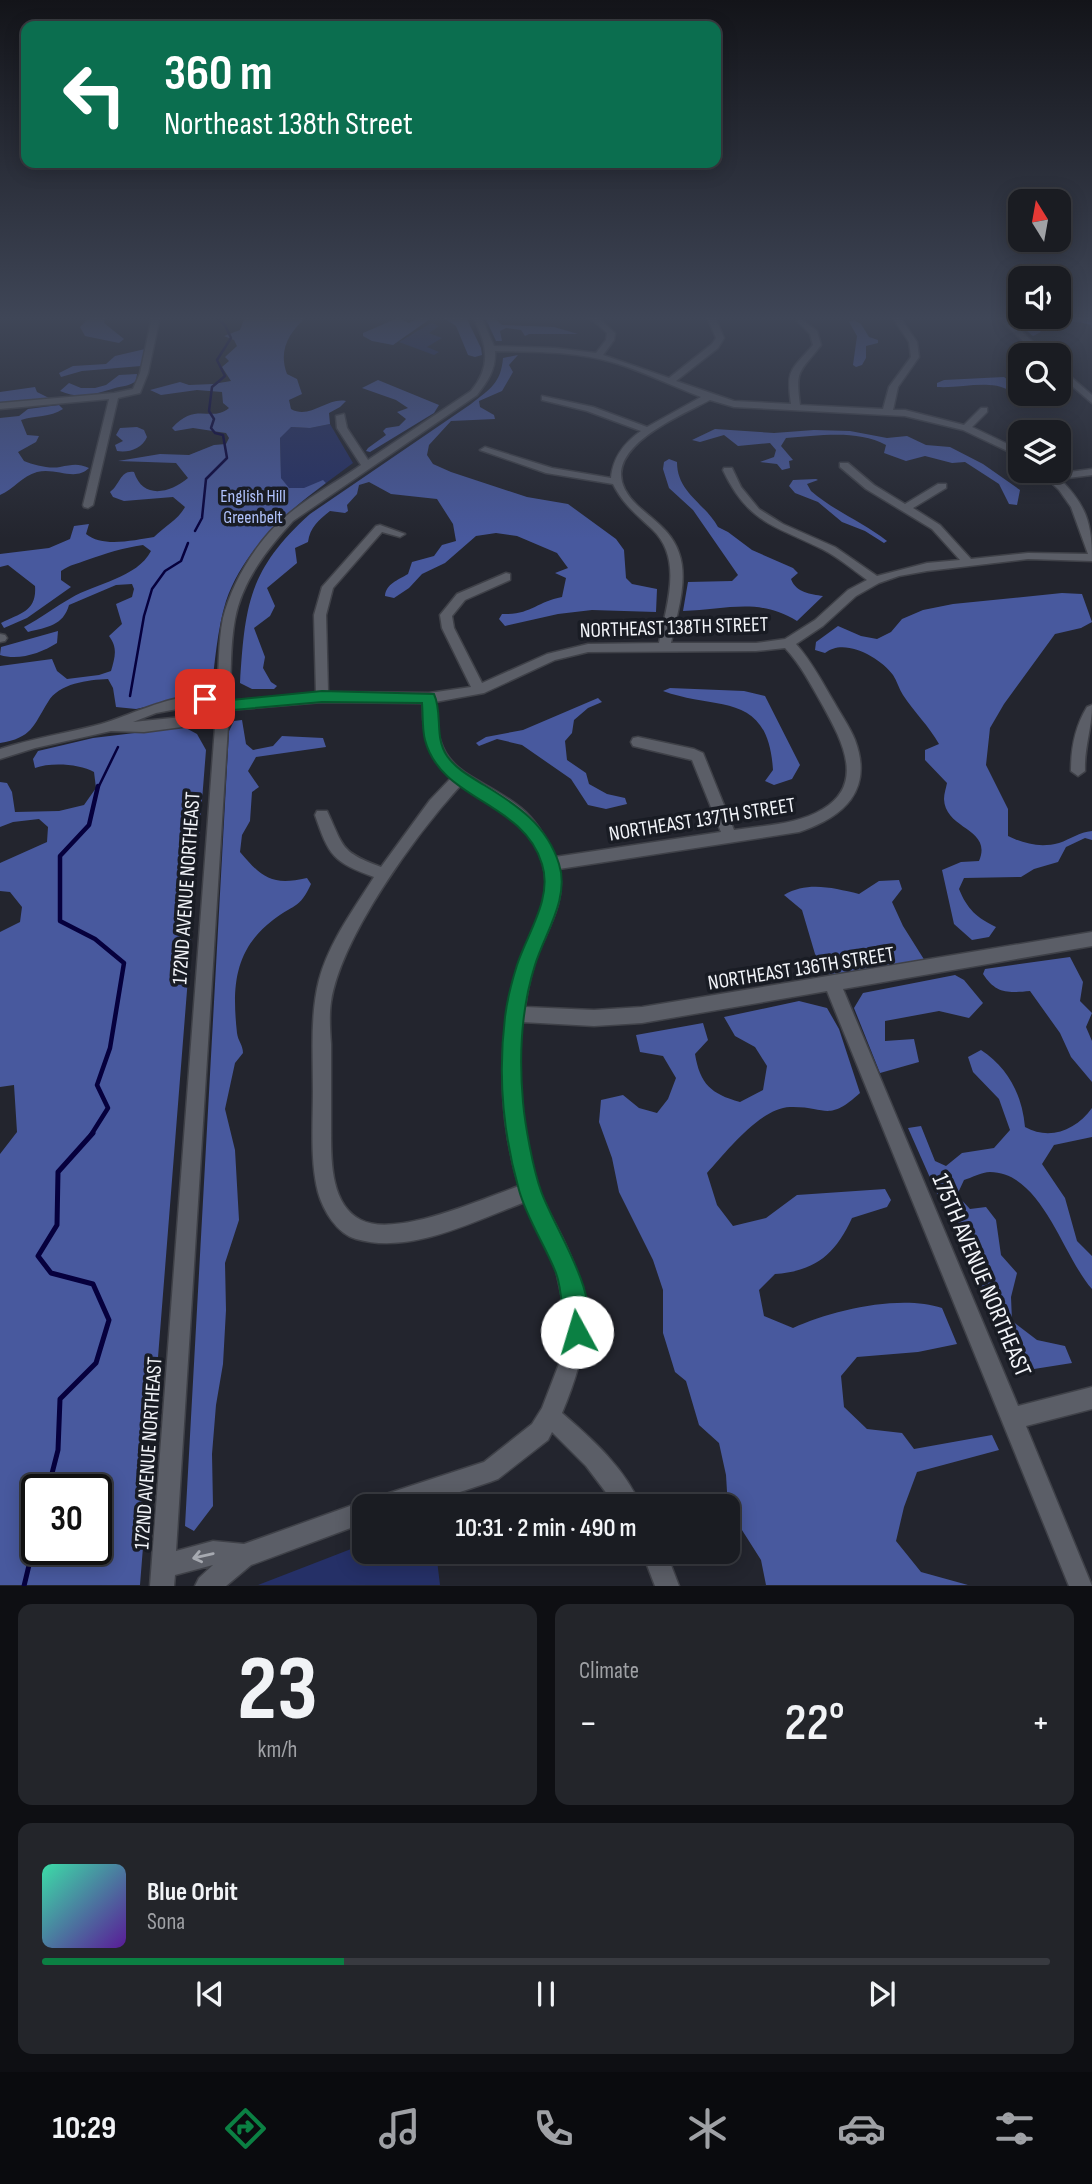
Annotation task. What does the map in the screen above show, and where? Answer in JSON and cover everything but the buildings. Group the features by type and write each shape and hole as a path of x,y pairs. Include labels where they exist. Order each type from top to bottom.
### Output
{"street":[{"path":"0,406 114,397 131,391"},
{"name":"172ND AVENUE NORTHEAST","path":"163,1576 229,619 247,570 264,544 289,519 476,391"},
{"path":"692,391 707,398 757,407 888,410 965,428 1008,448"},
{"path":"794,391 796,408"},
{"path":"888,410 890,391"},
{"path":"88,505 114,397"},
{"path":"545,398 590,408 648,431"},
{"path":"664,648 676,573 676,556 657,525 625,498 616,481 618,459 623,450 648,431 707,398"},
{"path":"965,428 984,410"},
{"path":"341,416 342,428 367,466"},
{"path":"485,450 542,470 572,477 616,481"},
{"path":"844,465 870,487 936,527 968,562"},
{"path":"728,470 743,499 771,522 838,553 875,580"},
{"path":"1071,473 1092,472"},
{"path":"1057,483 1082,516 1090,535 1092,552"},
{"path":"906,508 942,486"},
{"path":"322,697 320,615 328,587 380,528 400,534"},
{"name":"NORTHEAST 138TH STREET","path":"221,706 322,697 429,698 479,690 551,657 605,646 756,647 788,643 818,623 852,593 875,580 917,569 968,562 1028,556 1092,558"},
{"path":"479,690 448,628 446,615 461,597 506,578"},
{"name":"NORTHEAST 137TH STREET","path":"551,864 799,826 834,810 850,792 855,774 848,739 806,662 788,643"},
{"path":"419,1494 489,1471 541,1432 569,1376 577,1332 575,1306 567,1273 530,1191 513,1105 511,1062 515,1014 526,966 548,910 553,887 551,864 534,831 514,812 459,778 440,759 432,739 429,698"},
{"path":"0,754 34,743 104,728 158,727 197,720 221,706"},
{"path":"1078,771 1077,751 1080,735 1092,710"},
{"path":"638,742 698,757 730,837"},
{"path":"459,778 435,804 384,874 339,949 328,977 322,1004 321,1142 327,1191 336,1212 357,1230 395,1235 424,1229 530,1191"},
{"path":"323,815 332,845 340,857 384,874"},
{"name":"NORTHEAST 136TH STREET","path":"515,1014 594,1018 642,1016 1092,939"},
{"name":"175TH AVENUE NORTHEAST","path":"832,985 1014,1418 1081,1586"},
{"path":"1014,1418 1092,1398"},
{"path":"550,1416 586,1447 613,1478 622,1494"},
{"path":"207,1586 244,1556 352,1517"},
{"path":"163,1576 213,1553 244,1556"},
{"path":"659,1564 667,1586"}],"shaded area":[{"path":"330,424 353,463 326,483 323,481 304,489 288,488 281,478 280,438 290,427 310,428"},
{"path":"352,1549 352,1564 437,1564 440,1585 258,1585"}],"green space":[{"path":"37,391 49,398 0,404 0,392"},
{"path":"60,391 105,391 81,396"},
{"path":"152,391 190,391 161,395"},
{"name":"English Hill Greenbelt","path":"210,391 301,391 302,394 289,400 291,409 298,412 332,402 346,401 329,413 330,424 310,428 291,427 280,438 281,478 289,488 304,488 323,480 326,483 295,507 267,534 233,583 220,623 211,693 136,709 116,707 113,688 108,679 83,682 67,687 53,696 35,724 25,734 0,743 0,666 52,659 57,671 67,679 111,671 115,649 109,636 122,624 116,604 132,597 134,589 132,584 116,585 69,605 63,617 53,624 28,632 24,627 71,598 126,574 145,560 151,551 143,545 135,546 68,567 61,571 61,580 71,587 27,618 4,628 1,623 30,606 35,586 8,565 0,567 0,554 49,548 70,539 74,526 89,524 86,534 101,541 119,542 154,537 185,507 173,497 124,501 113,497 110,492 129,472 134,472 144,487 158,491 173,487 188,478 176,463 118,461 160,454 189,455 214,445 226,444 229,438 226,433 193,428 175,431 172,428 188,416 216,414 229,408 223,403 222,392"},
{"path":"371,391 405,391 439,405 434,413 370,452 366,451 386,435 383,431 386,428 399,426 406,419 397,412 408,408 396,400"},
{"path":"487,391 502,391 479,401 480,407 494,415 495,419 451,421 429,445 427,455 433,464 527,497 568,504 616,539 624,550 626,578 632,584 657,589 656,612 592,610 558,614 505,626 499,619 502,614 520,612 562,597 566,578 555,573 568,568 557,553 517,536 496,533 476,536 445,563 422,574 409,588 394,598 385,596 390,585 408,574 412,562 434,556 442,545 456,541 453,524 437,499 391,494 369,482 359,485 357,494 347,505 348,511 330,511 319,521 308,542 295,548 297,563 267,588 275,606 270,616 254,628 265,657 263,668 271,682 277,686 274,689 252,689 240,683 248,609 262,571 274,552 310,514"},
{"path":"59,405 63,409 58,412 21,420 27,435 39,436 36,442 18,452 24,461 37,465 78,465 89,468 78,474 37,472 0,495 0,418 19,416 28,409"},
{"path":"137,427 144,430 147,437 142,445 126,451 117,451 115,445 123,441 116,435 120,428"},
{"path":"715,429 774,433 850,431 887,438 907,436 926,445 950,447 983,464 1020,490 1017,505 1009,504 999,484 965,462 952,463 925,456 906,461 884,453 886,445 850,435 786,438 781,446 793,460 789,461 790,468 782,470 777,464 760,462 774,457 776,450 770,443 738,446 724,435 700,442 692,440"},
{"path":"669,459 677,462 678,473 687,490 718,527 752,550 793,568 798,573 791,579 800,590 823,596 797,621 769,609 755,607 683,611 688,582 732,581 738,575 693,510 669,488 663,469 664,462"},
{"path":"793,480 818,480 807,484 811,491 887,541 884,543 865,531 842,522 818,502 795,493 789,486"},
{"path":"1062,593 1082,594 1092,622 1081,628 1055,634 1004,704 990,728 986,765 1008,809 1008,836 1026,843 1046,845 1092,831 1092,840 1085,838 1066,847 1058,862 1034,869 1021,877 964,878 959,889 965,902 978,916 996,927 989,937 972,940 954,924 942,870 961,862 979,861 982,850 974,835 946,809 944,799 947,783 925,760 925,750 939,744 903,695 893,675 880,662 851,648 842,647 825,653 815,650 816,642 838,626 861,636 877,639 891,632 902,619 923,610 953,604"},
{"path":"58,631 57,643 44,650 22,656 0,655 1,647"},
{"path":"670,688 744,691 765,696 800,765 792,779 774,785 765,781 773,770 769,744 761,727 750,715 736,708 663,691"},
{"path":"598,698 602,702 588,708 574,720 572,733 565,741 567,760 586,773 589,784 607,794 625,798 627,804 606,809 588,805 571,779 522,745 497,739 479,746 476,743 486,737 523,730"},
{"path":"242,720 246,744 253,750 273,746 282,736 323,738 326,747 256,757 248,771 259,787 252,792 250,821 242,835 240,852 269,878 285,881 307,878 311,884 299,902 260,932 250,944 238,970 235,1000 238,1036 243,1053 235,1063 225,1109 235,1150 239,1220 225,1263 223,1364 212,1454 213,1506 194,1531 185,1526 229,731 234,721"},
{"path":"184,727 197,734 206,750 140,1585 0,1585 0,1154 17,1132 14,1085 0,1087 0,932 20,922 22,907 10,892 0,891 0,863 47,842 48,827 39,819 13,822 0,827 0,782 7,783 12,792 15,812 59,811 84,805 96,788 94,772 81,767 49,765 35,768 33,759 38,751 93,738"},
{"path":"899,880 902,889 892,902 903,926 925,961 830,975 815,954 802,910 784,895 811,887 859,894 879,881"},
{"path":"1070,957 1083,982 1080,1001 1092,1013 1086,1027 1092,1041 1092,1082 1071,1057 1060,1033 1030,991 1003,991 983,974 985,969"},
{"path":"955,975 964,980 983,1003 969,1018 939,1011 885,1021 885,1041 914,1039 919,1062 880,1073 854,1008 863,993"},
{"path":"799,1001 827,1008 839,1029 860,1093 833,1110 790,1107 767,1115 744,1133 707,1173 717,1205 733,1226 766,1218 797,1195 885,1189 891,1200 887,1207 852,1218 838,1242 822,1259 802,1269 775,1274 759,1290 764,1316 793,1328 827,1315 887,1303 925,1304 942,1308 957,1344 918,1352 857,1357 841,1376 844,1407 867,1429 902,1433 914,1449 992,1435 999,1450 917,1472 904,1507 896,1541 921,1572 968,1585 766,1585 761,1560 740,1527 740,1494 727,1494 719,1443 699,1425 686,1381 675,1372 663,1333 663,1290 653,1260 619,1192 612,1158 599,1122 601,1100 623,1095 639,1108 657,1113 668,1099 676,1078 663,1056 640,1052 636,1035 703,1023 708,1040 695,1054 700,1073 708,1086 721,1095 740,1102 763,1090 767,1066 755,1047 735,1036 724,1017"},
{"path":"981,1050 999,1065 1012,1083 1021,1104 1025,1127 1044,1133 1062,1131 1086,1116 1092,1108 1092,1137 1054,1145 1042,1164 1065,1198 1077,1241 1092,1256 1092,1289 1081,1275 1050,1218 1024,1186 1008,1176 987,1172 964,1180 957,1195 970,1209 986,1207 996,1220 1001,1255 1017,1273 1011,1297 1012,1321 1037,1340 1065,1346 1072,1363 1034,1369 1009,1356 908,1128 921,1126 935,1161 946,1166 962,1153 994,1148 1010,1130 999,1099 973,1072 968,1057"}],"waterway":[{"path":"195,531 202,518 206,479 227,458 223,435 215,433 211,428 214,419 209,411 211,391"},
{"path":"130,696 144,616 152,589 165,571 181,561 188,543"},
{"path":"98,788 118,747"},
{"path":"91,1135 108,1108 97,1085 110,1048 124,963 95,939 60,921 60,856 89,825 98,786"},
{"path":"52,1474 58,1450 60,1399 96,1363 109,1320 93,1284 51,1273 38,1256 57,1225 58,1172 93,1133"},
{"path":"24,1586 29,1565"}],"route":[{"path":"205,699 221,706 322,697 429,698 432,739 440,759 459,778 514,812 534,831 551,864 553,887 548,910 526,966 515,1014 511,1062 513,1105 530,1191 567,1273 575,1306 577,1332"}]}
